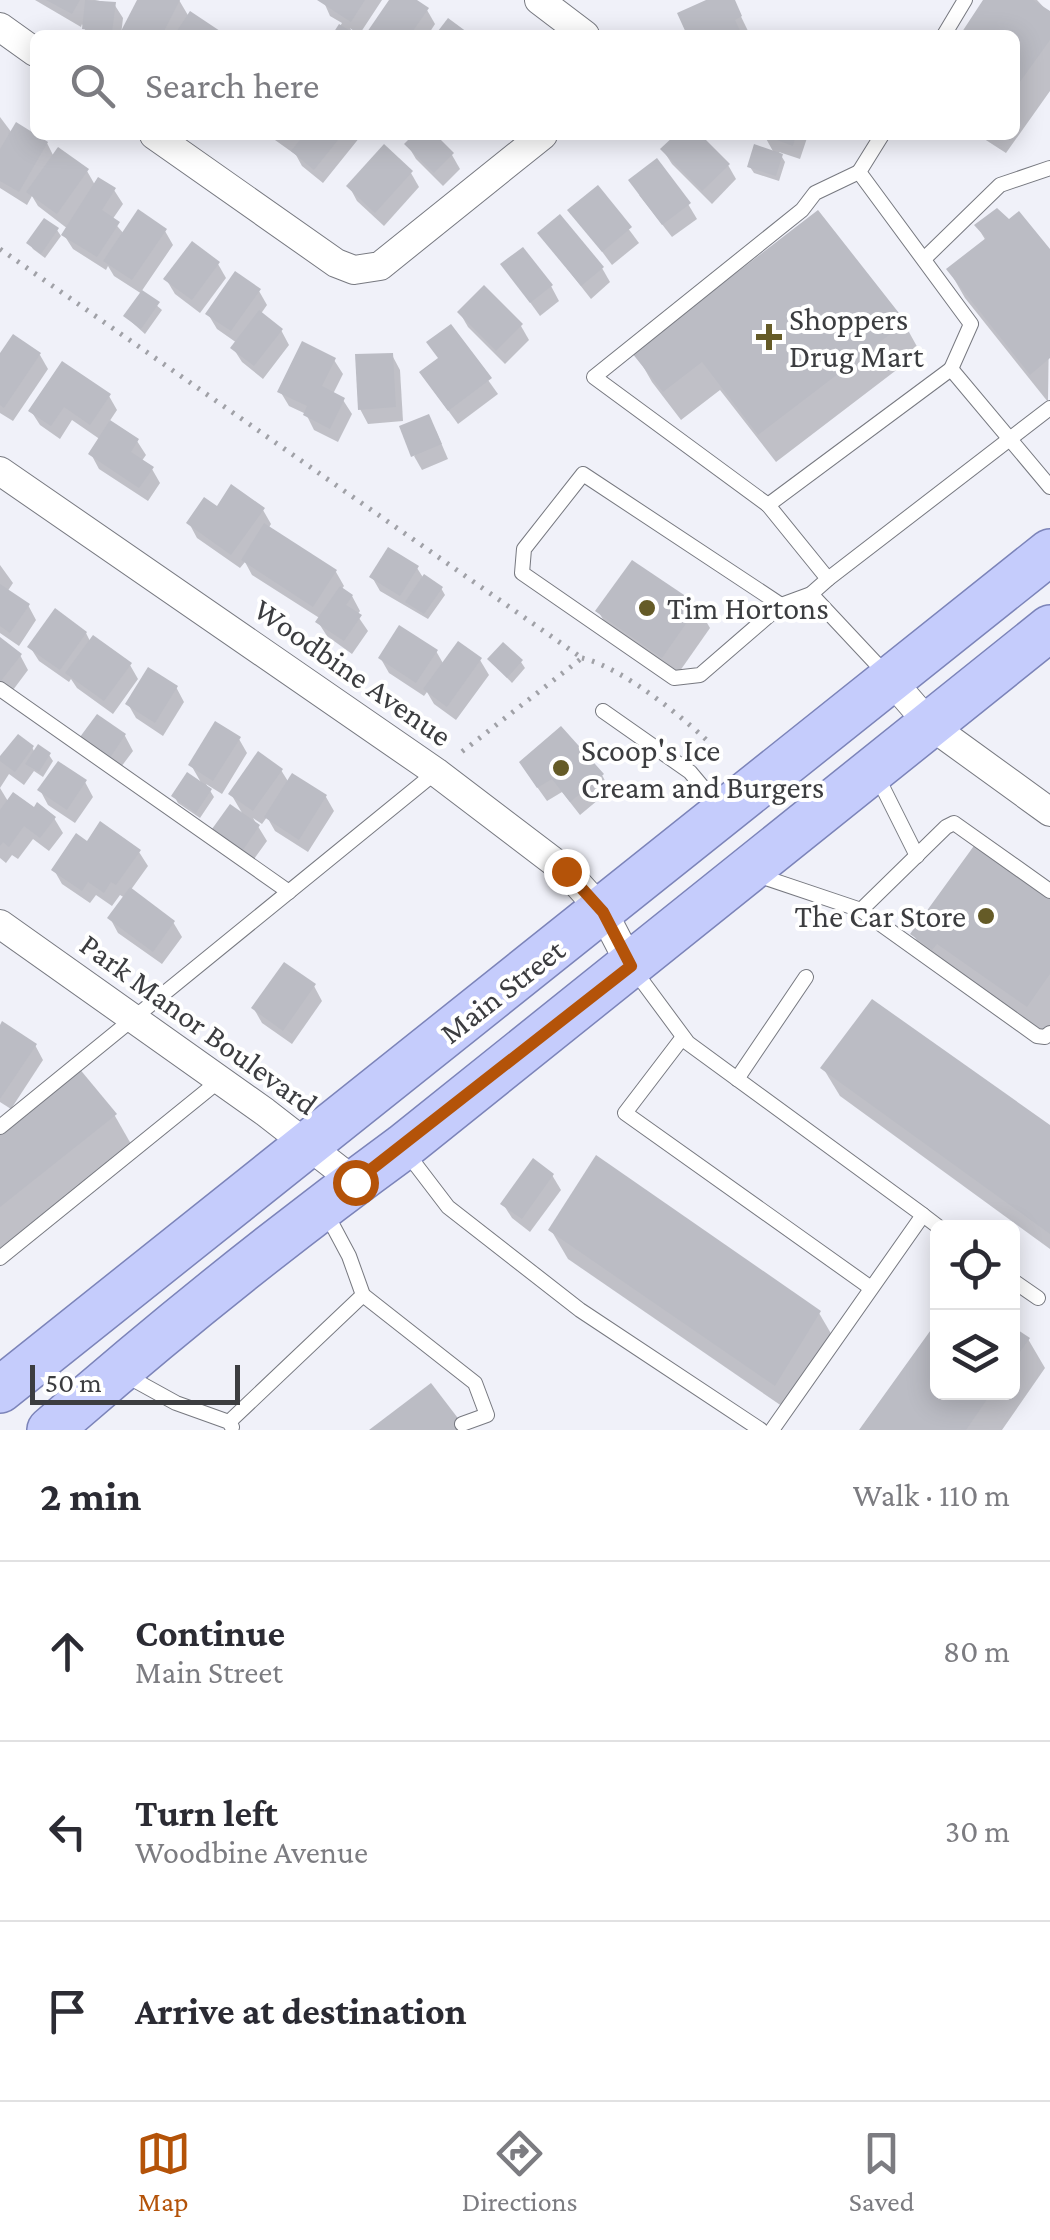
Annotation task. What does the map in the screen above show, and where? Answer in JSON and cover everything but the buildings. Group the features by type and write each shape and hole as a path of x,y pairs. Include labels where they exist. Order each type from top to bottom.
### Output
{"main road":[{"name":"Main Street","path":"2,1386 603,912 1050,552"},
{"name":"Main Street","path":"50,1430 118,1370 631,966 1050,628"}],"street":[{"path":"539,0 579,30"},
{"path":"0,27 30,48"},
{"path":"161,140 336,263 354,270 380,266 537,140"},
{"name":"Woodbine Avenue","path":"0,471 436,772 566,871 603,912 631,966"},
{"path":"891,680 930,724 1050,812"},
{"name":"Park Manor Boulevard","path":"0,924 306,1145 338,1194"}],"lane":[{"path":"947,30 965,0"},
{"path":"828,579 768,505 594,376 802,210 815,193 859,172 879,140"},
{"path":"924,259 1000,185 1050,168"},
{"path":"768,505 951,368 972,324 859,172"},
{"path":"951,368 1050,487"},
{"path":"781,604 582,474 524,549 522,573 674,678 700,675 781,604 811,594 1050,408"},
{"path":"811,594 891,680"},
{"path":"0,689 289,892"},
{"path":"603,710 690,772 725,813"},
{"path":"874,769 917,856"},
{"path":"0,1126 436,772"},
{"path":"861,910 954,823 1050,891"},
{"path":"749,872 861,910 1038,1036 1050,1034"},
{"path":"631,966 683,1037 930,1220"},
{"path":"737,1079 806,976"},
{"path":"683,1037 624,1113 871,1288"},
{"path":"0,1258 220,1080"},
{"path":"403,1147 448,1207 463,1219 580,1310 761,1430"},
{"path":"338,1194 350,1256 363,1296 475,1383 487,1415 462,1424"},
{"path":"772,1430 923,1215"},
{"path":"1020,1286 1038,1298"},
{"path":"118,1370 176,1404 232,1426 363,1296"}],"path":[{"path":"0,249 582,658 607,666 694,728 716,750"},
{"path":"436,772 582,658"}],"place":[{"name":"Shoppers Drug Mart","path":"769,337"},
{"name":"Tim Hortons","path":"647,608"},
{"name":"Scoop's Ice Cream and Burgers","path":"561,768"},
{"name":"The Car Store","path":"986,916"}],"route":[{"path":"355,1182 631,966 603,912 566,871"}]}
